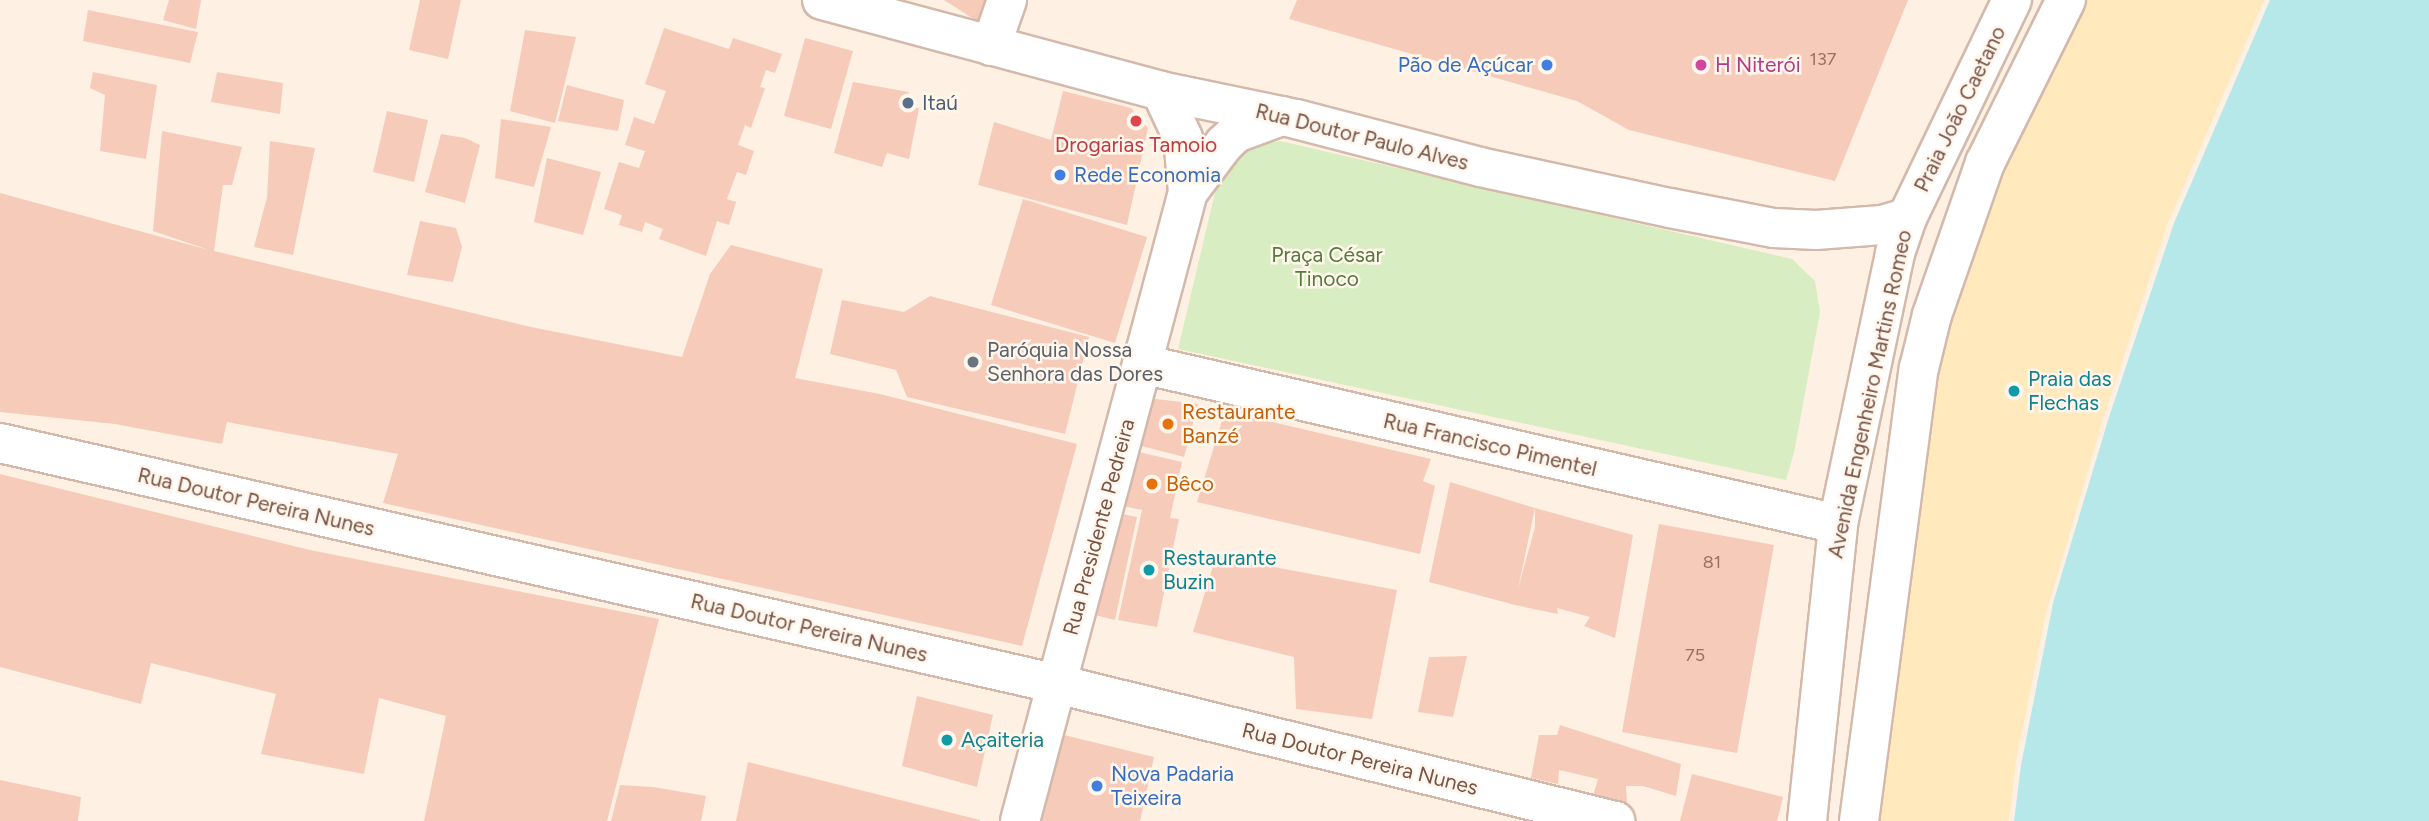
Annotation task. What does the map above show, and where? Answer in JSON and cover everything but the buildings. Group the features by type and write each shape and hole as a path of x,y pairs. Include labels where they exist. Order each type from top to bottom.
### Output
{"street":[{"name":"Rua Doutor Paulo Alves","path":"822,0 1161,91 1282,116 1480,167 1774,228 1850,229 1907,218"},
{"path":"991,46 1007,0"},
{"name":"Praia João Caetano","path":"1907,218 2012,0"},
{"path":"1859,821 1919,368 1932,315 1985,163 2066,0"},
{"name":"Rua Presidente Pedreira","path":"1020,821 1188,192 1183,138 1161,91"},
{"name":"Rua Presidente Pedreira","path":"1188,192 1224,144 1236,133 1282,116"},
{"name":"Avenida Engenheiro Martins Romeo","path":"1807,821 1838,524 1895,253 1907,218"},
{"name":"Rua Francisco Pimentel","path":"1142,365 1838,524"},
{"name":"Rua Doutor Pereira Nunes","path":"0,443 1057,684 1615,821"}],"green space":[{"name":"Praça César Tinoco","path":"1280,141 1792,259 1815,281 1820,312 1794,453 1786,480 1178,349 1218,180 1239,148"}],"sand":[{"name":"Praia das Flechas","path":"2066,0 2264,0 2168,223 2105,413 2046,613 2016,761 2009,821 1860,821 1919,368"}],"water":[{"path":"2270,0 2429,0 2429,821 2014,821 2021,765 2053,603 2109,417 2174,223"}],"place":[{"name":"Pão de Açúcar","path":"1547,65"},
{"name":"H Niterói","path":"1701,65"},
{"name":"Itaú","path":"908,103"},
{"name":"Drogarias Tamoio","path":"1136,121"},
{"name":"Rede Economia","path":"1060,175"},
{"name":"Paróquia Nossa Senhora das Dores","path":"973,362"},
{"name":"Praia das Flechas","path":"2014,391"},
{"name":"Restaurante Banzé","path":"1168,424"},
{"name":"Bêco","path":"1152,484"},
{"name":"Restaurante Buzin","path":"1149,570"},
{"name":"Açaiteria","path":"947,740"},
{"name":"Nova Padaria Teixeira","path":"1097,786"}]}
